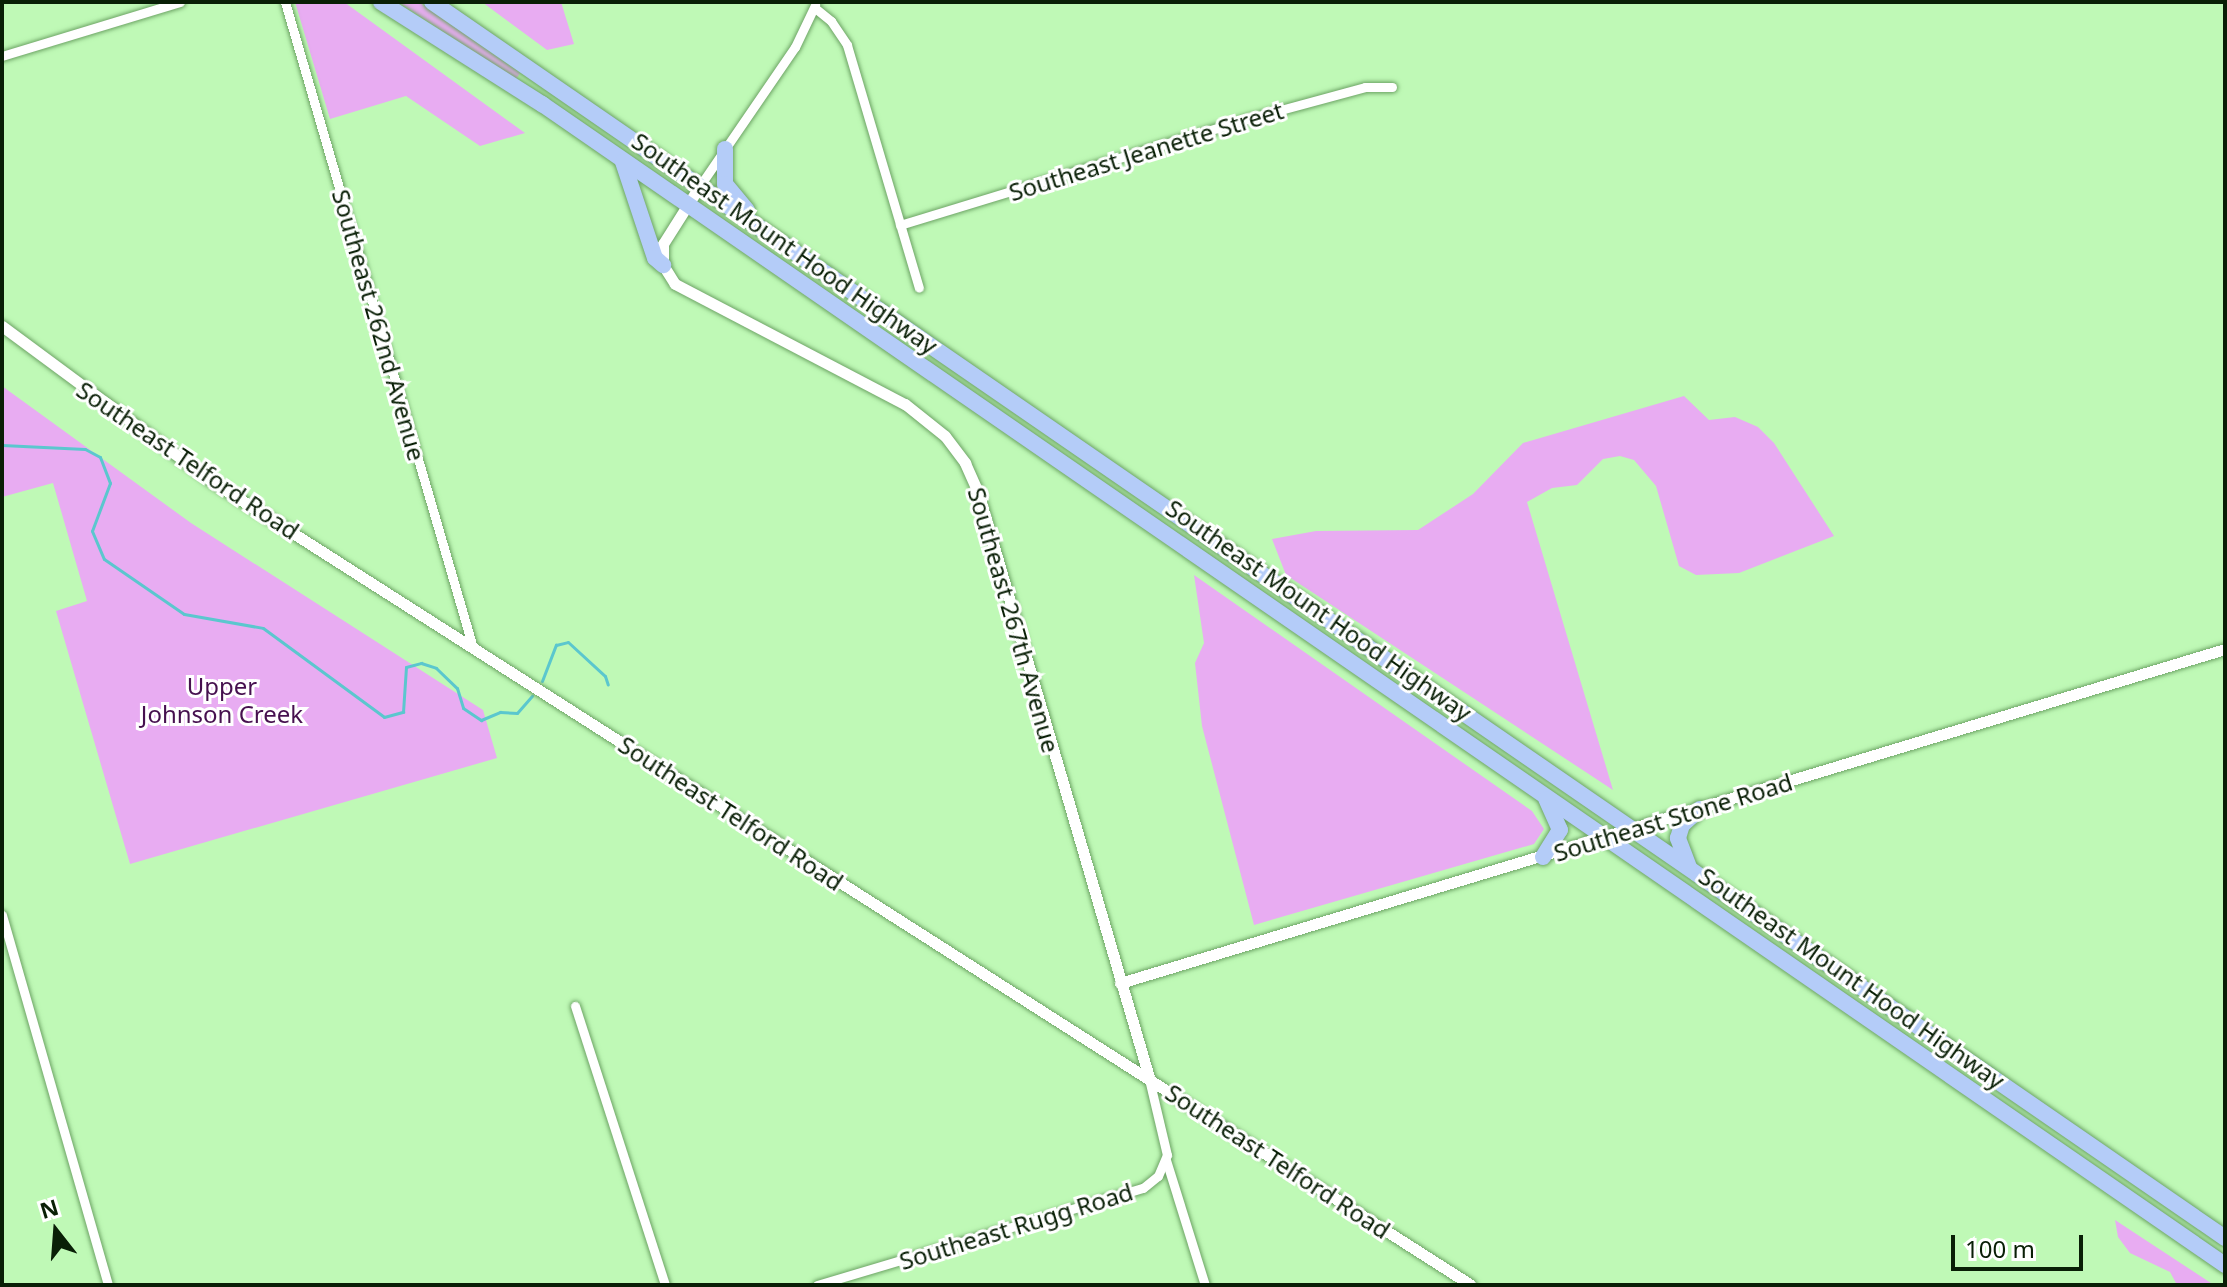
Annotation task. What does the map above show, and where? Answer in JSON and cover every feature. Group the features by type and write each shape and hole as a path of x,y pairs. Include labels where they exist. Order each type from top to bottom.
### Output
{"highway":[{"name":"Southeast Mount Hood Highway","path":"381,2 542,104 1544,794 1690,868 2225,1238"},
{"name":"Southeast Mount Hood Highway","path":"432,2 850,289 2225,1265"},
{"path":"542,104 594,126 680,185 699,187"},
{"path":"725,149 728,190 777,239"},
{"path":"622,160 655,258 663,265"},
{"path":"686,206 705,207 797,271 850,289"},
{"path":"1470,743 1524,765 1730,911 1785,934"},
{"path":"1543,857 1560,830 1544,794"},
{"path":"1690,868 1678,838 1682,825 1700,809"}],"street":[{"path":"2,56 180,2"},
{"name":"Southeast 262nd Avenue","path":"285,2 473,648"},
{"path":"663,265 663,244 795,47 815,5 831,21 847,45 919,288"},
{"name":"Southeast Jeanette Street","path":"900,225 1251,118 1365,87 1392,87"},
{"name":"Southeast 267th Avenue","path":"663,265 675,284 688,292 909,406 945,436 965,463 987,521 1149,1077"},
{"name":"Southeast Telford Road","path":"2,326 164,448 1471,1285"},
{"name":"Southeast Stone Road","path":"1120,983 2225,649"},
{"path":"2,915 108,1285"},
{"path":"575,1006 665,1285"},
{"path":"1149,1077 1166,1160 1205,1285"},
{"name":"Southeast Rugg Road","path":"817,1285 1135,1192 1158,1176 1166,1160"}],"green space":[{"path":"295,2 344,2 525,133 480,146 406,96 330,119"},
{"path":"398,2 419,2 520,73 516,79"},
{"path":"482,2 561,2 574,44 547,50"},
{"name":"Upper Johnson Creek","path":"2,386 191,523 483,710 497,758 130,864 56,611 87,601 53,483 2,497"},
{"path":"1684,396 1709,420 1735,417 1758,427 1774,443 1834,536 1739,573 1696,575 1679,566 1656,486 1634,460 1620,456 1603,459 1577,485 1552,488 1527,502 1613,790 1286,575 1272,539 1316,531 1418,530 1473,494 1523,443"},
{"path":"1194,575 1532,811 1544,829 1534,844 1254,925 1202,726 1195,663 1204,643"},
{"path":"2115,1220 2214,1285 2177,1285 2170,1272 2130,1253 2118,1237"}],"waterway":[{"path":"2,445 85,449 100,457 110,483 92,531 104,559 184,614 263,628 384,717 403,712 406,667 421,663 436,668 457,688 463,708 481,720 500,712 517,713 532,696"},
{"path":"542,681 556,645 568,642 605,676 608,685"}]}
